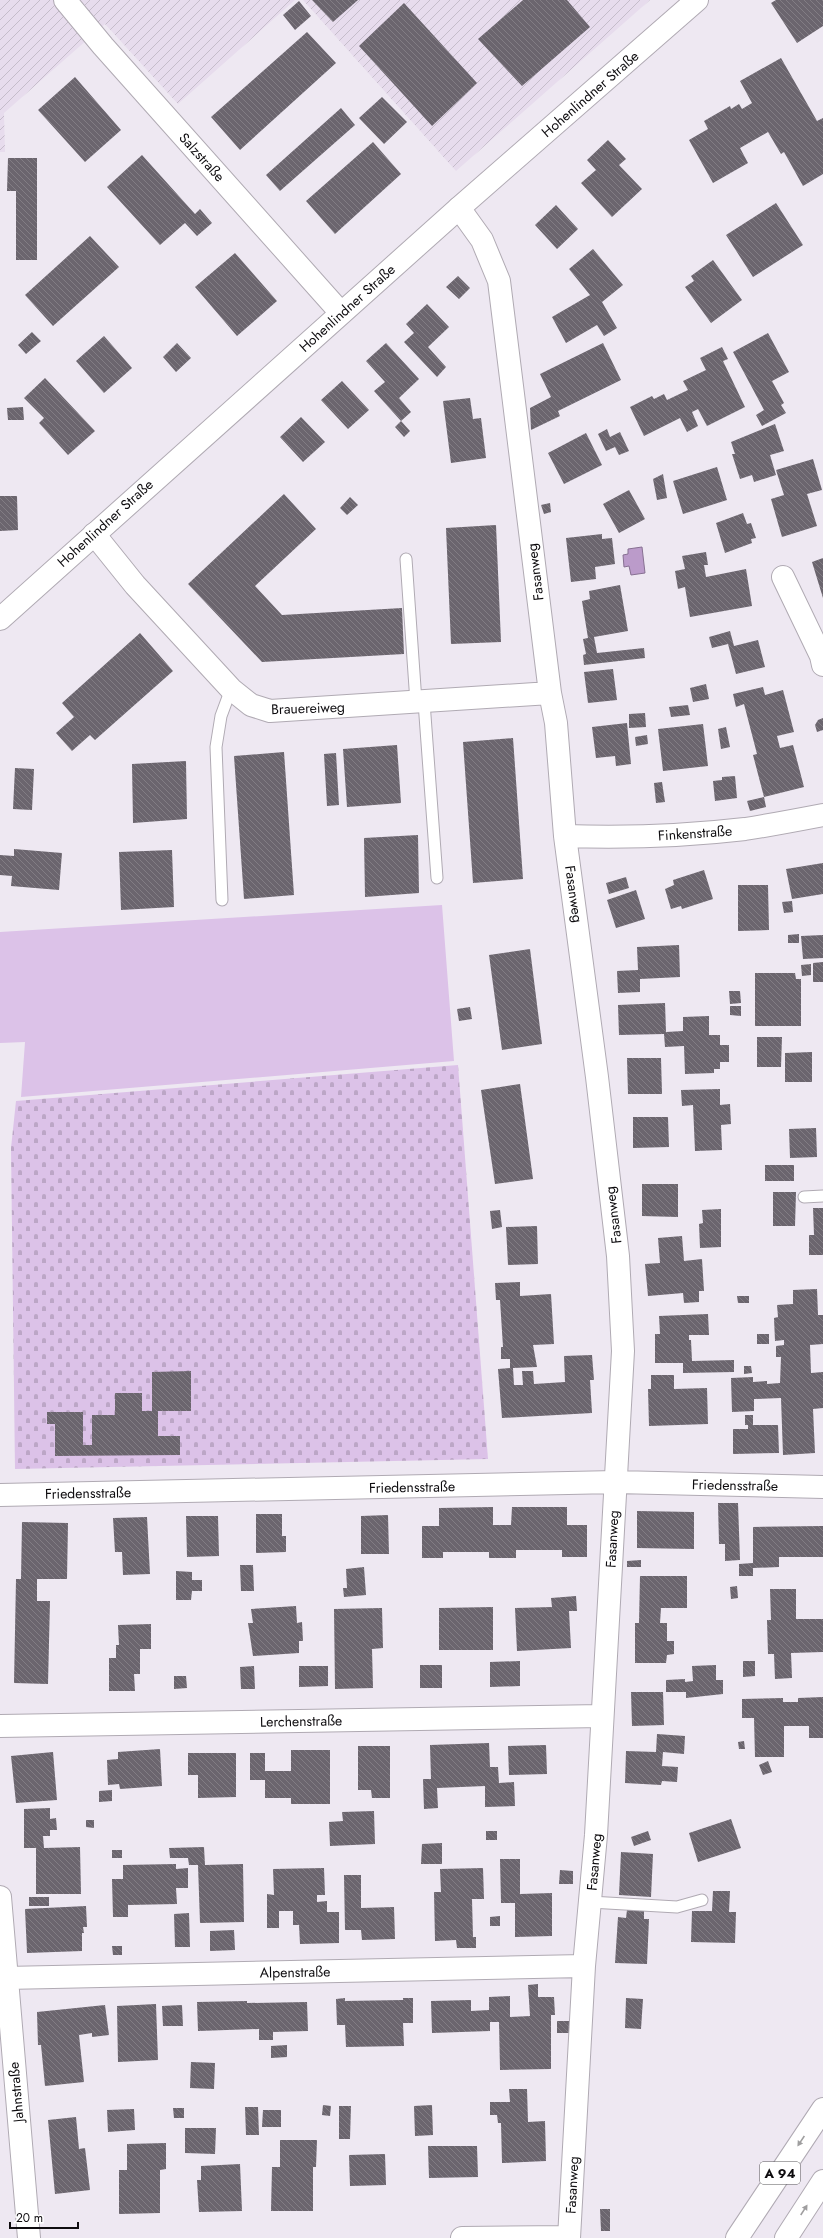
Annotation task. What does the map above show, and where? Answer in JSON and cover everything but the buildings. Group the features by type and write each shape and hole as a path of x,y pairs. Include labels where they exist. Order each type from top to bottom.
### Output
{"main road":[{"name":"Salzstraße","path":"65,0 124,69 341,313"},
{"name":"Hohenlindner Straße","path":"0,619 691,2"},
{"name":"Fasanweg","path":"459,208 482,240 498,281 550,693 556,723 565,836 597,1077 618,1256 623,1351 596,1835 584,1966 569,2237"},
{"name":"Brauereiweg","path":"94,534 135,585 231,689 251,705 270,711 550,693"},
{"path":"783,578 823,665"},
{"name":"Finkenstraße","path":"565,836 624,838 687,834 745,829 823,815"},
{"name":"Friedensstraße","path":"0,1495 616,1482 823,1487"},
{"name":"Lerchenstraße","path":"0,1726 602,1716"},
{"name":"Jahnstraße","path":"0,1897 30,2238"},
{"name":"Alpenstraße","path":"6,1978 584,1966"},
{"name":"A 94","path":"737,2238 823,2109"},
{"name":"A 94","path":"786,2238 823,2181"},
{"path":"462,2238 569,2237"}],"lane":[{"path":"406,560 437,878"},
{"path":"222,900 216,747 221,716 231,689"},
{"path":"804,1197 823,1196"},
{"path":"590,1902 677,1907 702,1900"}],"shaded area":[{"path":"0,0 295,0 178,104 105,24 4,113 5,152 0,152"},
{"path":"303,0 650,0 456,171"},
{"path":"642,547 645,573 631,575 629,566 624,567 623,555 628,554 628,549"}],"green space":[{"path":"442,905 454,1061 21,1097 25,1042 0,1043 0,932"},
{"path":"458,1065 488,1459 15,1469 11,1148 16,1101"}]}
